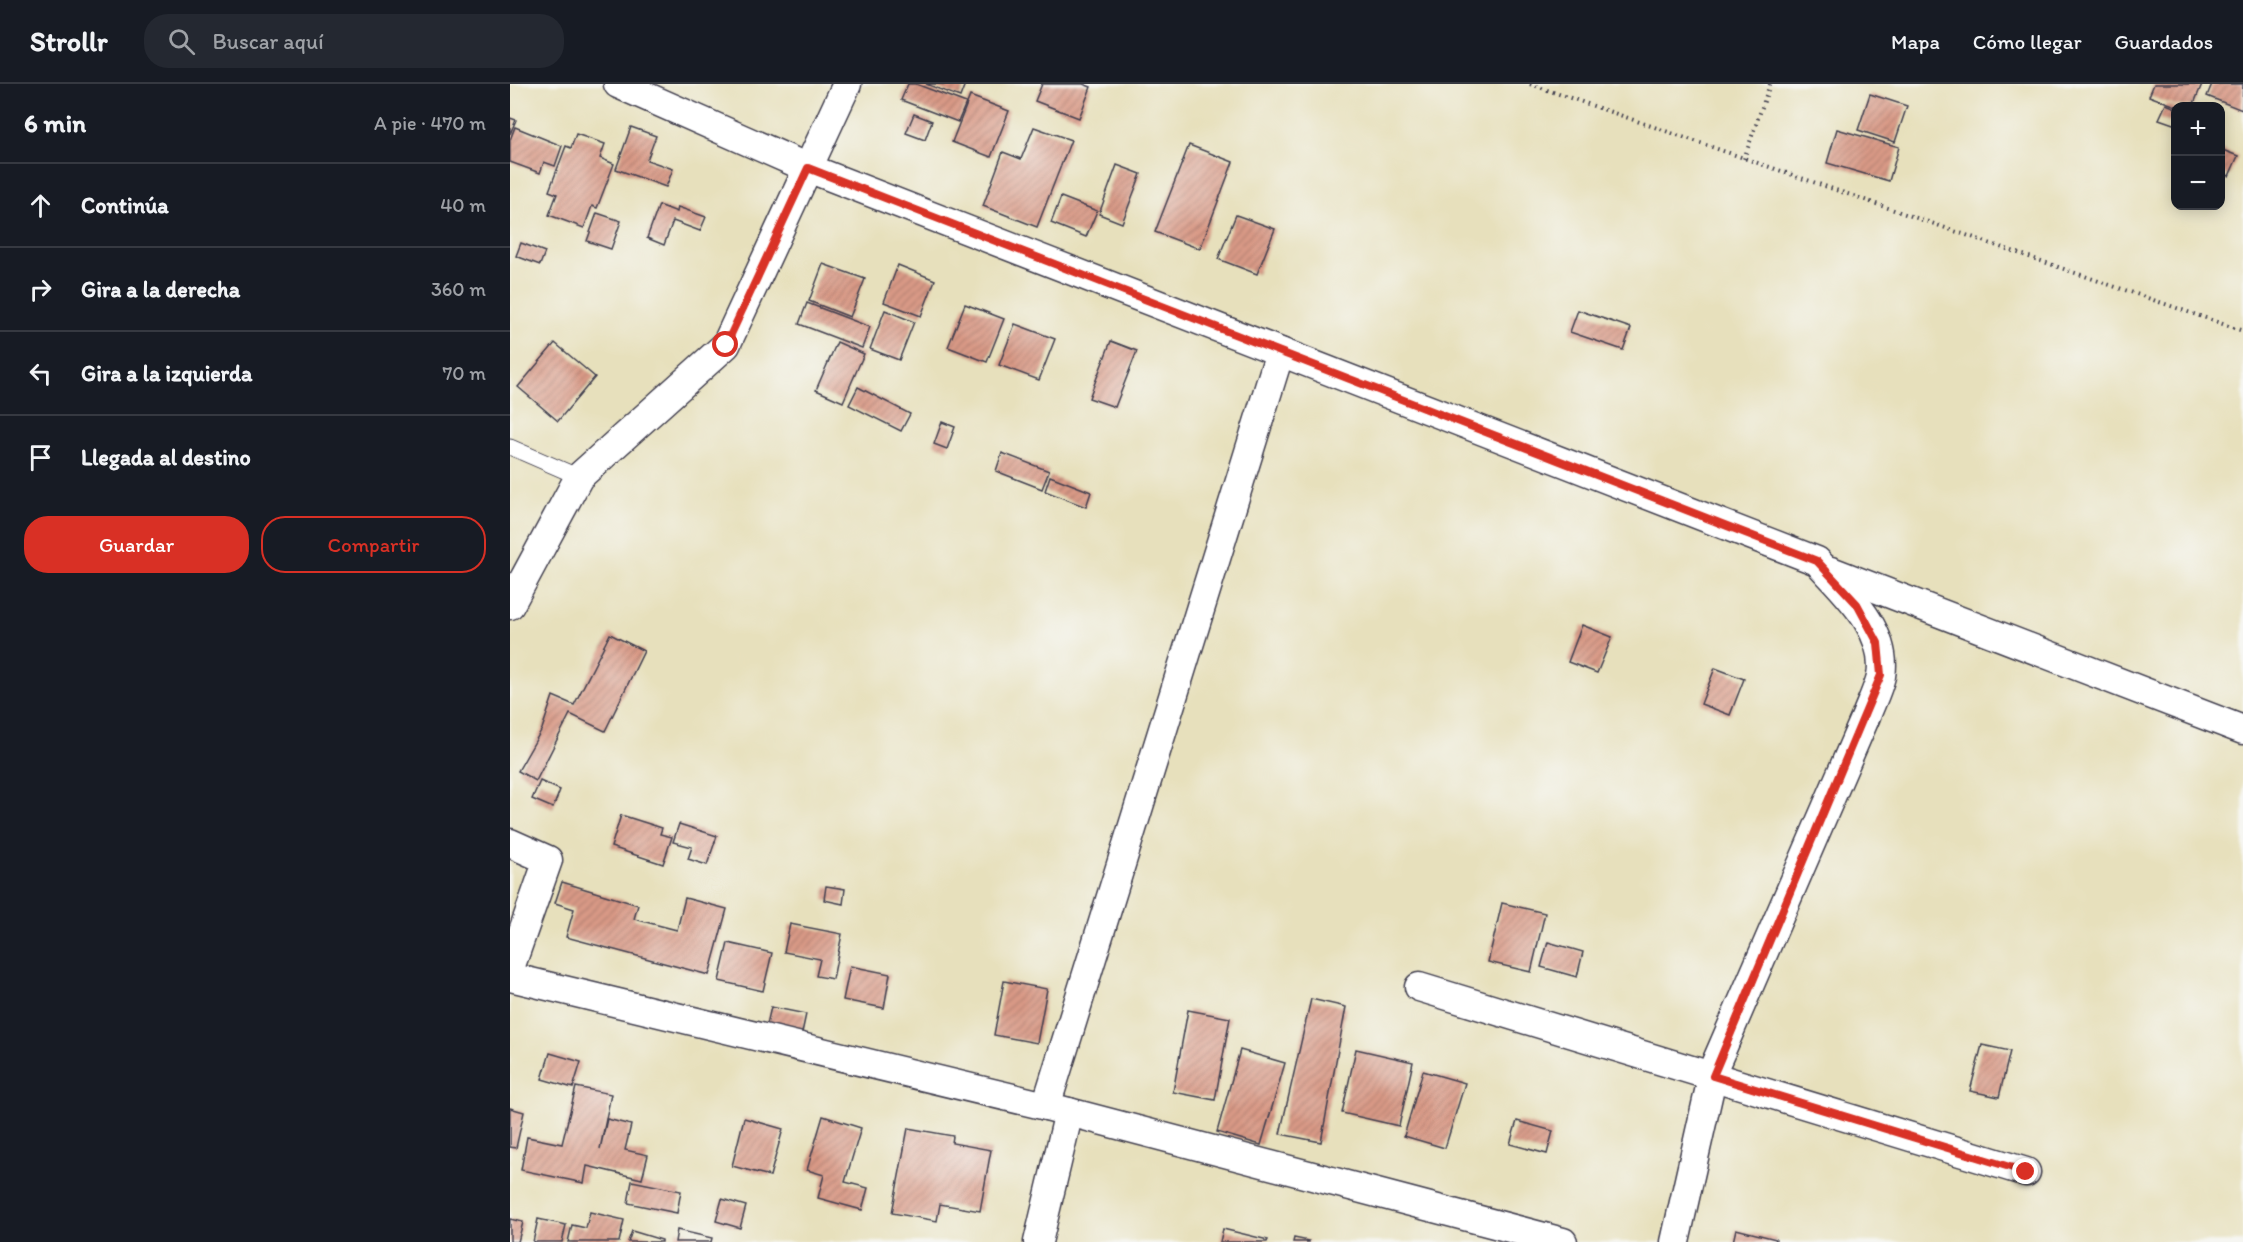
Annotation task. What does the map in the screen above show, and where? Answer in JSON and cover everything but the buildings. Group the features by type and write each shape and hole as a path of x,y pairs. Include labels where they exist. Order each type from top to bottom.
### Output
{"street":[{"path":"618,84 808,168 1817,561 1857,604 1878,643 1881,675 1713,1076 1675,1242"},
{"path":"510,605 579,477 726,345 847,84"},
{"path":"1038,1242 1057,1109 1280,352"},
{"path":"1823,568 2243,730"},
{"path":"510,843 548,860 510,968"},
{"path":"510,977 1057,1109 1563,1242"},
{"path":"1419,987 2026,1172"}],"lane":[{"path":"510,447 579,477"}],"path":[{"path":"1530,84 2243,331"},
{"path":"1744,159 1770,84"}],"route":[{"path":"726,345 808,168 1817,561 1857,604 1878,643 1881,675 1866,716 1715,1065 1713,1076 2026,1172"}]}
